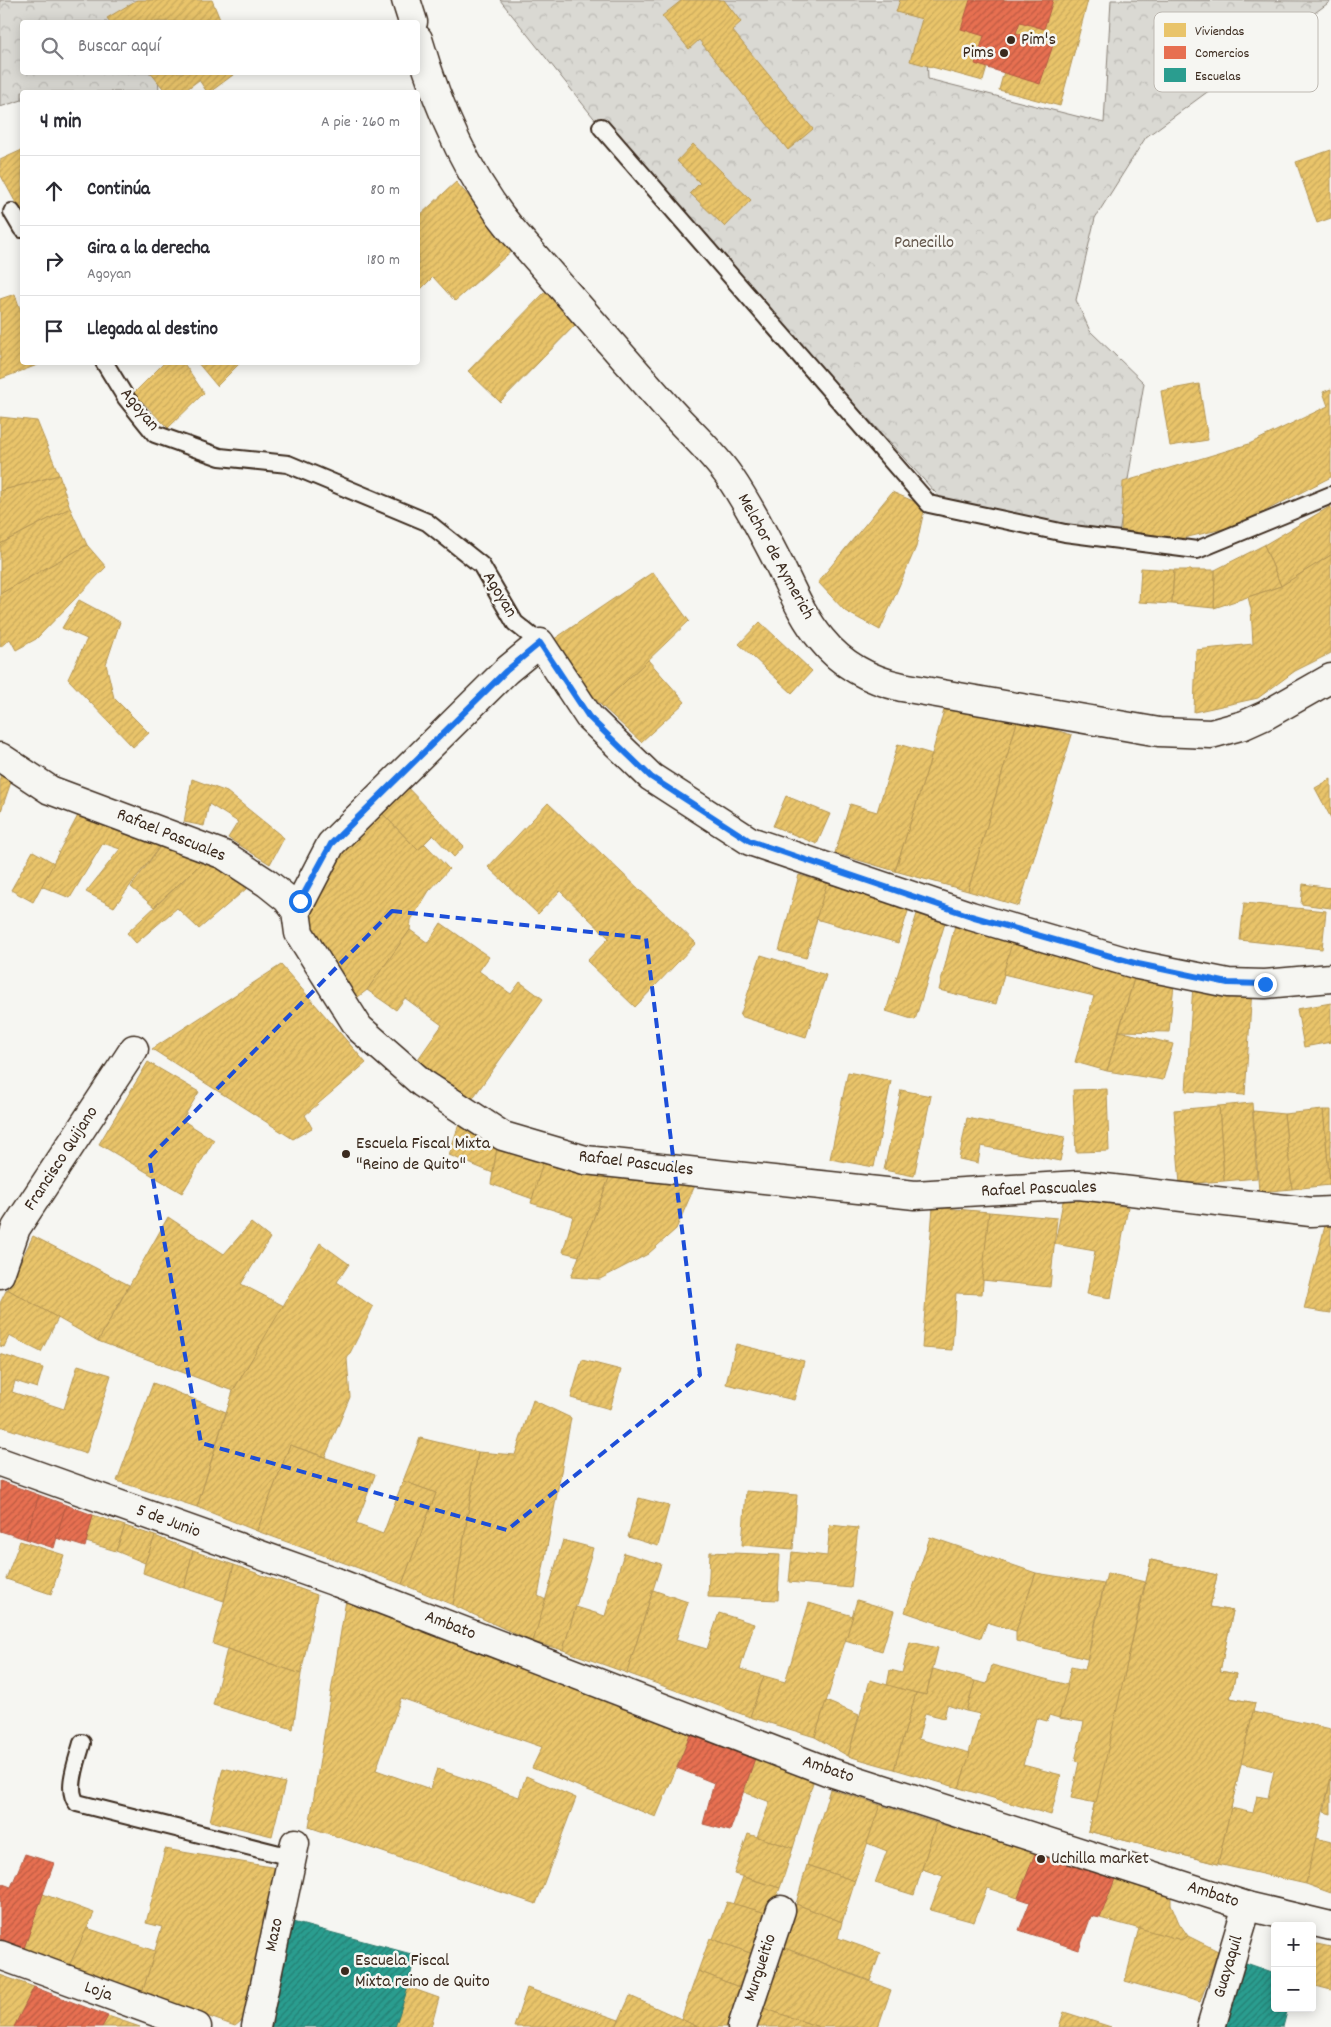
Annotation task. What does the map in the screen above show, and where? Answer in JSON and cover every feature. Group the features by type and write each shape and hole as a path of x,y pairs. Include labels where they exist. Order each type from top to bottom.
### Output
{"street":[{"path":"406,0 412,20"},
{"name":"Melchor de Aymerich","path":"420,46 428,74 457,146 489,200 525,245 670,410 708,449 728,475 760,528 802,611 822,640 844,662 869,677 902,687 1159,732 1211,734 1244,725 1266,715 1331,678"},
{"path":"296,911 331,844 506,671 540,643"},
{"name":"Agoyan","path":"540,643 589,717 651,777 750,841 971,916 1138,964 1228,983 1265,984 1331,978"},
{"name":"Rafael Pascuales","path":"0,757 50,790 224,855 267,883 287,899 296,911 299,933 359,1028 422,1083 503,1136 585,1160 915,1195 1080,1185 1311,1212 1331,1211"},
{"name":"Francisco Quijano","path":"0,1274 16,1228 134,1048"},
{"name":"5 de Junio","path":"0,1462 336,1582"},
{"name":"Ambato","path":"336,1582 827,1771 1247,1906 1331,1926"},
{"name":"Mazo","path":"256,2027 293,1850"},
{"name":"Guayaquil","path":"1211,2027 1247,1906"},
{"name":"Murgueitio","path":"742,2027 781,1910"},
{"name":"Loja","path":"0,1955 153,2020 196,2027"}],"lane":[{"path":"601,127 929,504 1065,533 1197,550 1331,495"},
{"path":"12,212 20,226"},
{"name":"Agoyan","path":"106,365 126,398 154,434 220,457 288,464 427,522 480,565 515,624 540,643"},
{"path":"82,1743 71,1788 73,1798 77,1803 293,1850"}],"highlighted area":[{"path":"392,911 646,938 700,1375 507,1530 201,1443 149,1158"}],"green space":[{"path":"0,0 190,0 159,20 20,20 20,75 158,75 159,90 20,90 20,101 0,107"},
{"name":"Panecillo","path":"500,0 925,0 928,79 1104,123 1111,0 1331,1 1316,12 1154,12 1154,92 1207,92 1146,137 1095,218 1076,300 1090,331 1144,383 1119,534 945,503 601,127"}],"building: Viviendas":[{"path":"137,0 212,0 220,20 108,20 107,18"},
{"path":"682,0 724,0 741,22 732,30 813,129 788,150 699,40 689,49 662,16"},
{"path":"900,0 1007,0 983,81 910,61 922,19 896,12"},
{"path":"1023,0 1088,0 1060,106 999,90"},
{"path":"152,75 233,75 213,90 206,90 199,80 186,90 164,90"},
{"path":"693,144 751,200 725,227 690,193 700,183 677,161"},
{"path":"1331,150 1331,218 1317,223 1296,162"},
{"path":"20,151 20,210 0,174 0,160"},
{"path":"456,182 515,248 455,301 433,277 420,290 420,215"},
{"path":"546,291 578,322 500,402 468,371"},
{"path":"15,294 20,309 20,365 37,365 0,379 0,299"},
{"path":"162,365 185,365 204,393 168,428 134,393"},
{"path":"200,365 238,365 217,386"},
{"path":"1199,384 1208,440 1170,446 1161,391"},
{"path":"1331,389 1331,477 1236,526 1179,539 1121,530 1123,482 1249,444 1328,406 1323,392"},
{"path":"0,417 37,421 59,475 0,491"},
{"path":"59,475 70,508 0,544 0,491"},
{"path":"892,492 925,506 916,547 880,630 845,611 818,582"},
{"path":"1331,506 1331,555 1281,586 1264,545"},
{"path":"70,508 87,545 0,594 0,544"},
{"path":"87,545 106,567 36,639 16,650 10,639 0,647 0,594"},
{"path":"1264,545 1281,586 1214,608 1215,570"},
{"path":"1331,555 1331,653 1295,671 1258,698 1194,712 1196,650 1253,644 1251,609 1248,597 1281,586"},
{"path":"1141,568 1174,570 1172,604 1139,602"},
{"path":"1174,570 1215,570 1214,608 1172,604"},
{"path":"653,572 689,621 601,705 547,644"},
{"path":"79,600 120,622 106,664 114,698 149,733 133,747 68,679 87,639 62,628"},
{"path":"760,622 812,671 792,693 739,644"},
{"path":"648,660 685,702 641,742 601,705"},
{"path":"947,699 1018,719 968,891 895,871 932,754"},
{"path":"1018,719 1072,735 1019,906 968,891"},
{"path":"898,744 932,754 895,871 835,853 850,804 877,812"},
{"path":"0,769 12,779 0,814"},
{"path":"192,779 227,792 284,838 270,864 228,838 238,822 209,804 204,826 184,822"},
{"path":"1331,779 1331,818 1315,788"},
{"path":"400,780 464,846 454,857 433,835 418,850 374,805"},
{"path":"786,796 830,814 817,844 773,826"},
{"path":"548,803 696,943 635,1007 587,961 609,938 560,891 538,914 488,867"},
{"path":"374,805 418,850 425,844 449,869 429,891 411,920 410,930 367,990 350,1003 295,935 321,844"},
{"path":"83,806 164,841 114,907 86,892 120,849 103,843 70,898 41,886"},
{"path":"164,841 206,859 154,907 131,887"},
{"path":"33,851 54,863 33,902 11,890"},
{"path":"206,859 253,883 199,929 177,908 136,943 127,933"},
{"path":"799,875 827,883 806,958 779,951"},
{"path":"827,883 909,908 898,943 816,919"},
{"path":"1303,884 1331,888 1331,908 1301,904"},
{"path":"1244,903 1326,911 1322,949 1240,940"},
{"path":"917,914 945,923 915,1020 886,1011"},
{"path":"956,921 1015,933 996,1004 939,990"},
{"path":"441,923 489,957 479,971 511,994 520,982 543,999 470,1102 416,1062 442,1025 405,998 396,1010 367,990 410,930 428,943"},
{"path":"1015,933 1138,965 1107,1071 1075,1062 1094,996 1003,974"},
{"path":"761,955 826,975 806,1037 740,1016"},
{"path":"281,965 366,1063 305,1115 312,1128 293,1139 152,1049"},
{"path":"1138,965 1175,975 1169,1032 1119,1031"},
{"path":"1193,985 1252,989 1245,1095 1186,1091"},
{"path":"1331,1003 1331,1042 1304,1047 1297,1009"},
{"path":"1119,1031 1173,1044 1163,1080 1107,1071"},
{"path":"148,1062 199,1092 182,1120 214,1140 182,1193 99,1144"},
{"path":"848,1072 891,1081 874,1167 830,1159"},
{"path":"1107,1089 1109,1151 1076,1152 1073,1090"},
{"path":"901,1090 931,1096 914,1176 884,1170"},
{"path":"1252,1103 1257,1178 1224,1181 1219,1106"},
{"path":"1219,1106 1224,1181 1180,1184 1174,1110"},
{"path":"1323,1110 1331,1110 1331,1185 1330,1185"},
{"path":"1323,1110 1330,1185 1292,1189 1284,1114"},
{"path":"1253,1111 1284,1114 1292,1189 1259,1192"},
{"path":"967,1118 1065,1137 1060,1161 981,1146 978,1163 959,1159"},
{"path":"459,1124 498,1142 493,1173 449,1155"},
{"path":"498,1142 544,1160 533,1199 491,1184"},
{"path":"546,1152 616,1160 579,1256 563,1252 573,1216 531,1203"},
{"path":"616,1160 696,1183 676,1229 648,1254 600,1279 571,1277"},
{"path":"1064,1196 1128,1207 1111,1298 1087,1294 1095,1251 1055,1244"},
{"path":"933,1207 989,1212 982,1294 956,1293 952,1350 922,1348"},
{"path":"989,1212 1057,1218 1050,1287 982,1280"},
{"path":"168,1217 224,1254 251,1223 270,1238 241,1284 284,1306 233,1391 98,1341"},
{"path":"1326,1222 1331,1222 1331,1313 1304,1309"},
{"path":"33,1236 129,1285 98,1341 7,1289"},
{"path":"320,1243 349,1264 337,1282 373,1307 347,1359 350,1397 325,1457 290,1445 257,1531 197,1507 233,1391"},
{"path":"7,1289 58,1318 41,1352 9,1336 4,1347 0,1346 0,1303"},
{"path":"736,1344 804,1361 794,1400 726,1384"},
{"path":"0,1354 43,1368 37,1388 15,1381 12,1392 64,1409 78,1365 111,1375 86,1454 0,1426"},
{"path":"582,1360 621,1370 610,1409 571,1398"},
{"path":"153,1383 226,1412 197,1507 117,1481"},
{"path":"533,1400 571,1418 538,1596 546,1600 533,1642 453,1605 478,1452 515,1455"},
{"path":"420,1438 478,1452 453,1605 402,1584 436,1493 403,1481"},
{"path":"290,1445 375,1475 356,1524 383,1534 403,1481 436,1493 402,1584 257,1531"},
{"path":"746,1491 797,1495 793,1549 742,1545"},
{"path":"639,1498 669,1506 658,1546 628,1537"},
{"path":"93,1515 125,1526 116,1551 86,1542"},
{"path":"830,1525 858,1528 851,1588 789,1582 792,1552 827,1556"},
{"path":"125,1526 155,1536 145,1563 116,1551"},
{"path":"155,1536 193,1551 184,1588 143,1573"},
{"path":"930,1537 1036,1573 1016,1631 987,1622 981,1638 905,1612"},
{"path":"563,1540 593,1548 563,1650 533,1642"},
{"path":"20,1541 64,1555 51,1594 6,1579"},
{"path":"193,1551 234,1565 224,1601 184,1588"},
{"path":"710,1552 780,1555 778,1600 708,1597"},
{"path":"624,1553 661,1564 627,1673 563,1650 576,1607 605,1616"},
{"path":"1151,1560 1217,1575 1210,1607 1233,1611 1220,1671 1236,1674 1230,1698 1255,1703 1218,1864 1088,1831","holes":["1143,1682 1169,1690 1164,1708 1137,1701","1194,1713 1221,1721 1217,1735 1190,1726","1143,1758 1154,1761 1145,1793 1134,1790","1191,1794 1203,1796 1198,1824 1186,1821"]},
{"path":"1151,1560 1217,1575 1210,1607 1233,1611 1220,1671 1236,1674 1230,1698 1255,1703 1218,1864 1088,1831"},
{"path":"234,1565 317,1595 301,1674 213,1644"},
{"path":"1036,1573 1104,1584 1087,1659 1016,1641 1016,1631"},
{"path":"1107,1573 1145,1582 1096,1803 1071,1798 1079,1762 1075,1761 1084,1722 1059,1718 1071,1667 1085,1670"},
{"path":"653,1590 688,1602 676,1640 707,1649 719,1613 754,1624 740,1669 764,1676 750,1717 627,1673"},
{"path":"346,1600 691,1733 656,1817 532,1768 542,1747 401,1698 376,1770 430,1789 437,1769 519,1797 526,1776 576,1798 536,1904 309,1827"},
{"path":"857,1600 894,1611 882,1651 845,1640"},
{"path":"809,1603 853,1616 815,1737 750,1717 764,1676 785,1682"},
{"path":"910,1642 938,1648 926,1695 887,1686 890,1670 902,1673"},
{"path":"227,1649 301,1674 293,1729 213,1705"},
{"path":"992,1665 1068,1685 1059,1718 1049,1715 1047,1721 1036,1718 1023,1765 1061,1775 1051,1815 959,1788 980,1714 966,1711 975,1681 987,1684"},
{"path":"933,1669 975,1681 966,1711 947,1705 944,1718 925,1713 918,1739 970,1753 959,1788 894,1769 916,1693 926,1695"},
{"path":"870,1680 916,1693 894,1769 848,1756"},
{"path":"826,1701 859,1715 848,1756 815,1737"},
{"path":"1253,1712 1331,1729 1331,1777 1306,1884 1218,1864 1231,1808 1253,1813 1257,1796 1268,1798 1274,1771 1241,1763"},
{"path":"755,1758 814,1779 793,1848 757,1837 770,1802 744,1792"},
{"path":"223,1768 285,1783 272,1836 210,1821"},
{"path":"1331,1777 1331,1814 1324,1812"},
{"path":"830,1789 880,1805 855,1881 807,1865"},
{"path":"880,1805 936,1823 914,1895 875,1883 887,1851 867,1843"},
{"path":"936,1823 1036,1851 1018,1898 987,1888 974,1922 930,1910 943,1876 922,1869"},
{"path":"748,1834 793,1848 780,1888 734,1874"},
{"path":"1316,1838 1331,1842 1331,1893 1306,1884"},
{"path":"165,1849 277,1868 245,2018 235,2026 142,1993 162,1927 146,1923"},
{"path":"807,1865 855,1881 842,1922 796,1904"},
{"path":"1116,1876 1171,1894 1171,1904 1179,1923 1188,1936 1181,1940 1100,1918"},
{"path":"743,1877 780,1888 770,1914 733,1904"},
{"path":"43,1894 94,1913 69,1966 24,1948"},
{"path":"727,1902 770,1914 755,1955 713,1939"},
{"path":"796,1904 842,1922 838,1938 880,1953 870,1981 782,1947"},
{"path":"87,1928 155,1951 142,1993 69,1966"},
{"path":"1139,1928 1181,1940 1188,1936 1218,1951 1200,2002 1125,1981"},
{"path":"710,1938 755,1955 744,1989 698,1971"},
{"path":"1316,1944 1331,1947 1331,1990 1316,1986"},
{"path":"782,1947 891,1990 878,2027 819,2027 763,2008"},
{"path":"698,1971 744,1989 730,2027 698,2027 681,2019"},
{"path":"0,1975 34,1987 14,2027 0,2027"},
{"path":"408,1987 439,1998 431,2027 395,2027"},
{"path":"527,1988 619,2020 616,2027 514,2027"},
{"path":"630,1996 681,2019 698,2027 616,2027"},
{"path":"763,2008 819,2027 757,2027"},
{"path":"1064,2012 1111,2027 1059,2027"},
{"path":"108,2016 140,2027 102,2027"}],"building: Comercios":[{"name":"Pim's","path":"970,0 1053,0 1044,29 1020,22 1016,33 1053,45 1040,84 975,64 984,36 961,29"},
{"path":"0,1481 39,1495 26,1539 0,1531"},
{"path":"39,1495 66,1505 54,1548 26,1539"},
{"path":"66,1505 93,1515 85,1547 56,1538"},
{"path":"691,1733 755,1758 730,1831 703,1824 714,1783 677,1768"},
{"path":"1036,1851 1116,1876 1100,1918 1091,1916 1079,1950 1019,1930 1030,1902 1018,1898"},
{"path":"25,1854 54,1863 24,1948 0,1939 0,1883 11,1887"},
{"path":"34,1987 108,2016 102,2027 14,2027"}],"building: Escuelas":[{"name":"Escuela Fiscal Mixta reino de Quito","path":"289,1921 415,1955 408,1987 395,2027 267,2027"},
{"path":"1243,1962 1271,1972 1271,2012 1287,2012 1283,2027 1222,2027"}],"place":[{"name":"Pim's","path":"1011,40"},
{"name":"Pims","path":"1004,53"},
{"name":"Escuela Fiscal Mixta \"Reino de Quito\"","path":"346,1154"},
{"name":"Uchilla market","path":"1041,1859"},
{"name":"Escuela Fiscal Mixta reino de Quito","path":"345,1971"}],"route":[{"path":"300,901 331,844 506,671 540,643 589,717 651,777 750,841 971,916 1138,964 1228,983 1265,984"}]}
